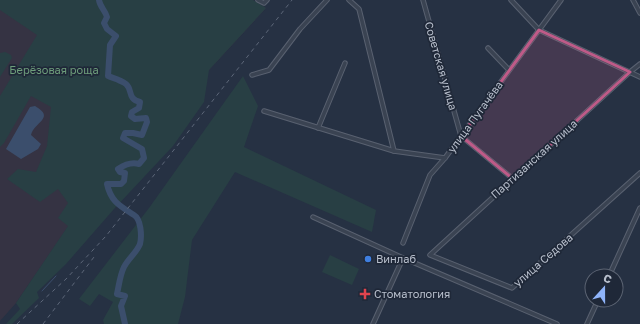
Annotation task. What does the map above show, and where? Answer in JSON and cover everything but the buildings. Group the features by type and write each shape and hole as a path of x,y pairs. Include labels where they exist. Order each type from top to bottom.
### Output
{"street":[{"path":"258,0 266,2"},
{"path":"252,75 269,70 300,29 327,0"},
{"path":"349,0 359,9 394,150"},
{"name":"Советская улица","path":"423,0 461,136"},
{"path":"511,0 539,30 640,77"},
{"name":"улица Пугачёва","path":"403,243 430,175 445,158 561,0"},
{"path":"633,0 640,13"},
{"path":"488,48 509,70"},
{"path":"318,128 345,63"},
{"name":"Партизанская улица","path":"430,255 640,64"},
{"path":"264,111 394,150 445,158"},
{"path":"461,136 513,179"},
{"name":"улица Седова","path":"430,255 512,288 640,173"},
{"path":"613,268 640,208"},
{"path":"313,217 403,258 557,324"},
{"path":"373,324 403,258"},
{"path":"587,324 594,308"}],"highlighted area":[{"path":"539,30 630,72 513,179 461,136"}],"shaded area":[{"path":"0,0 253,0 266,8 74,218 16,303 0,321"}],"green space":[{"name":"Берёзовая роща","path":"0,0 253,0 266,8 209,70 204,102 173,146 114,209 66,264 37,292 39,298 12,324 6,324 20,309 16,303 68,226 58,218 68,203 58,189 40,202 7,179 18,169 36,172 47,146 51,107 31,96 4,143 0,147 0,96 37,35 0,10"},
{"path":"5,52 11,55 12,58 0,77 0,53"},
{"path":"243,76 258,106 244,147 376,210 372,232 235,172 192,240 185,297 178,324 104,324 103,320 113,302 99,294 90,306 79,299 149,208"},
{"path":"330,255 359,269 352,285 322,272"}],"water":[{"path":"35,106 41,110 44,117 31,135 41,144 38,149 21,159 6,149 30,107"}],"waterway":[{"path":"99,0 100,5 107,17 104,23 107,29 116,36 110,45 108,76 122,81 128,86 133,99 140,102 139,108 132,112 131,116 135,119 146,118 147,122 142,135 125,133 123,138 142,149 144,158 139,164 128,164 118,169 120,172 125,173 124,181 121,184 107,184 111,195 120,206 136,217 140,228 140,244 124,267 117,294 125,296 121,306 125,324"},
{"path":"42,291 56,276"}],"railway":[{"path":"17,324 66,279 106,236 292,0"},
{"path":"43,324 94,257"}],"place":[{"name":"Винлаб","path":"368,259"},
{"name":"Стоматология","path":"365,294"}]}
